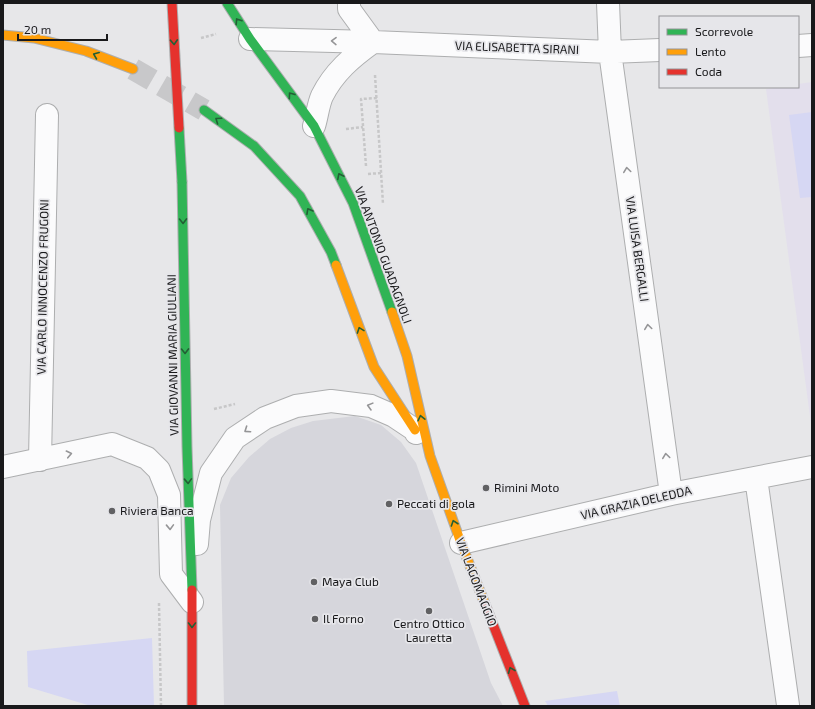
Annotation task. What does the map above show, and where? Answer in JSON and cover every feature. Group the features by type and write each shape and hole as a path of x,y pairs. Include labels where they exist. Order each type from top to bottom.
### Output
{"main road":[{"name":"VIA GIOVANNI MARIA GIULIANI","path":"172,3 182,182 187,447 192,602 192,706"},
{"name":"VIA ANTONIO GUADAGNOLI","path":"227,3 250,39 314,126 353,203 407,356 430,456"},
{"path":"3,35 34,38 86,50 133,69"},
{"path":"204,110 254,146 300,196 331,252 374,367 415,430"},
{"name":"VIA LAGOMAGGIO","path":"430,456 461,543 525,706"}],"street":[{"path":"314,126 322,97 334,76 350,58 373,42 349,9 349,3"},
{"name":"VIA LUISA BERGALLI","path":"608,3 610,52 671,494"},
{"name":"VIA ELISABETTA SIRANI","path":"250,39 373,42 610,52 659,50"},
{"path":"799,46 812,45"},
{"name":"VIA CARLO INNOCENZO FRUGONI","path":"40,460 47,115"},
{"path":"192,602 199,520 211,473 235,438 265,418 296,406 331,401 371,406 394,416 415,430 430,456"},
{"path":"3,467 112,444 148,458 159,470 169,495 171,574 192,602"},
{"name":"VIA GRAZIA DELEDDA","path":"461,543 671,494 812,467"},
{"path":"756,478 788,704"}],"path":[{"path":"197,39 220,32"},
{"path":"373,42 384,211"},
{"path":"377,98 361,99 366,174 381,173"},
{"path":"344,129 363,127"}],"shaded area":[{"path":"812,82 812,431 766,89 799,88 799,84"},
{"path":"812,112 812,197 800,198 789,115"},
{"path":"355,416 381,425 401,442 416,463 491,683 503,706 224,706 220,505 231,478 249,457 270,439 291,428 313,421"},
{"path":"152,638 154,706 91,706 28,687 27,651"},
{"path":"617,691 620,706 548,706 545,701"}],"tunnel":[{"path":"133,69 204,110"}],"traffic: fast":[{"path":"227,3 250,39 314,126 353,203 392,312"},
{"path":"204,110 254,146 300,196 331,252 336,265"},
{"path":"179,128 182,182"},
{"path":"182,182 187,447 192,590"}],"traffic: slow":[{"path":"3,35 34,38 86,51 133,69"},
{"path":"336,265 374,367 415,430"},
{"path":"392,312 407,356 430,456 461,543 485,604"}],"traffic: jam":[{"path":"172,3 179,128"},
{"path":"192,590 192,706"},
{"path":"485,604 525,706"}],"place":[{"name":"Rimini Moto","path":"486,488"},
{"name":"Peccati di gola","path":"389,504"},
{"name":"Riviera Banca","path":"112,511"},
{"name":"Maya Club","path":"314,582"},
{"name":"Centro Ottico Lauretta","path":"429,611"},
{"name":"Il Forno","path":"315,619"}]}
